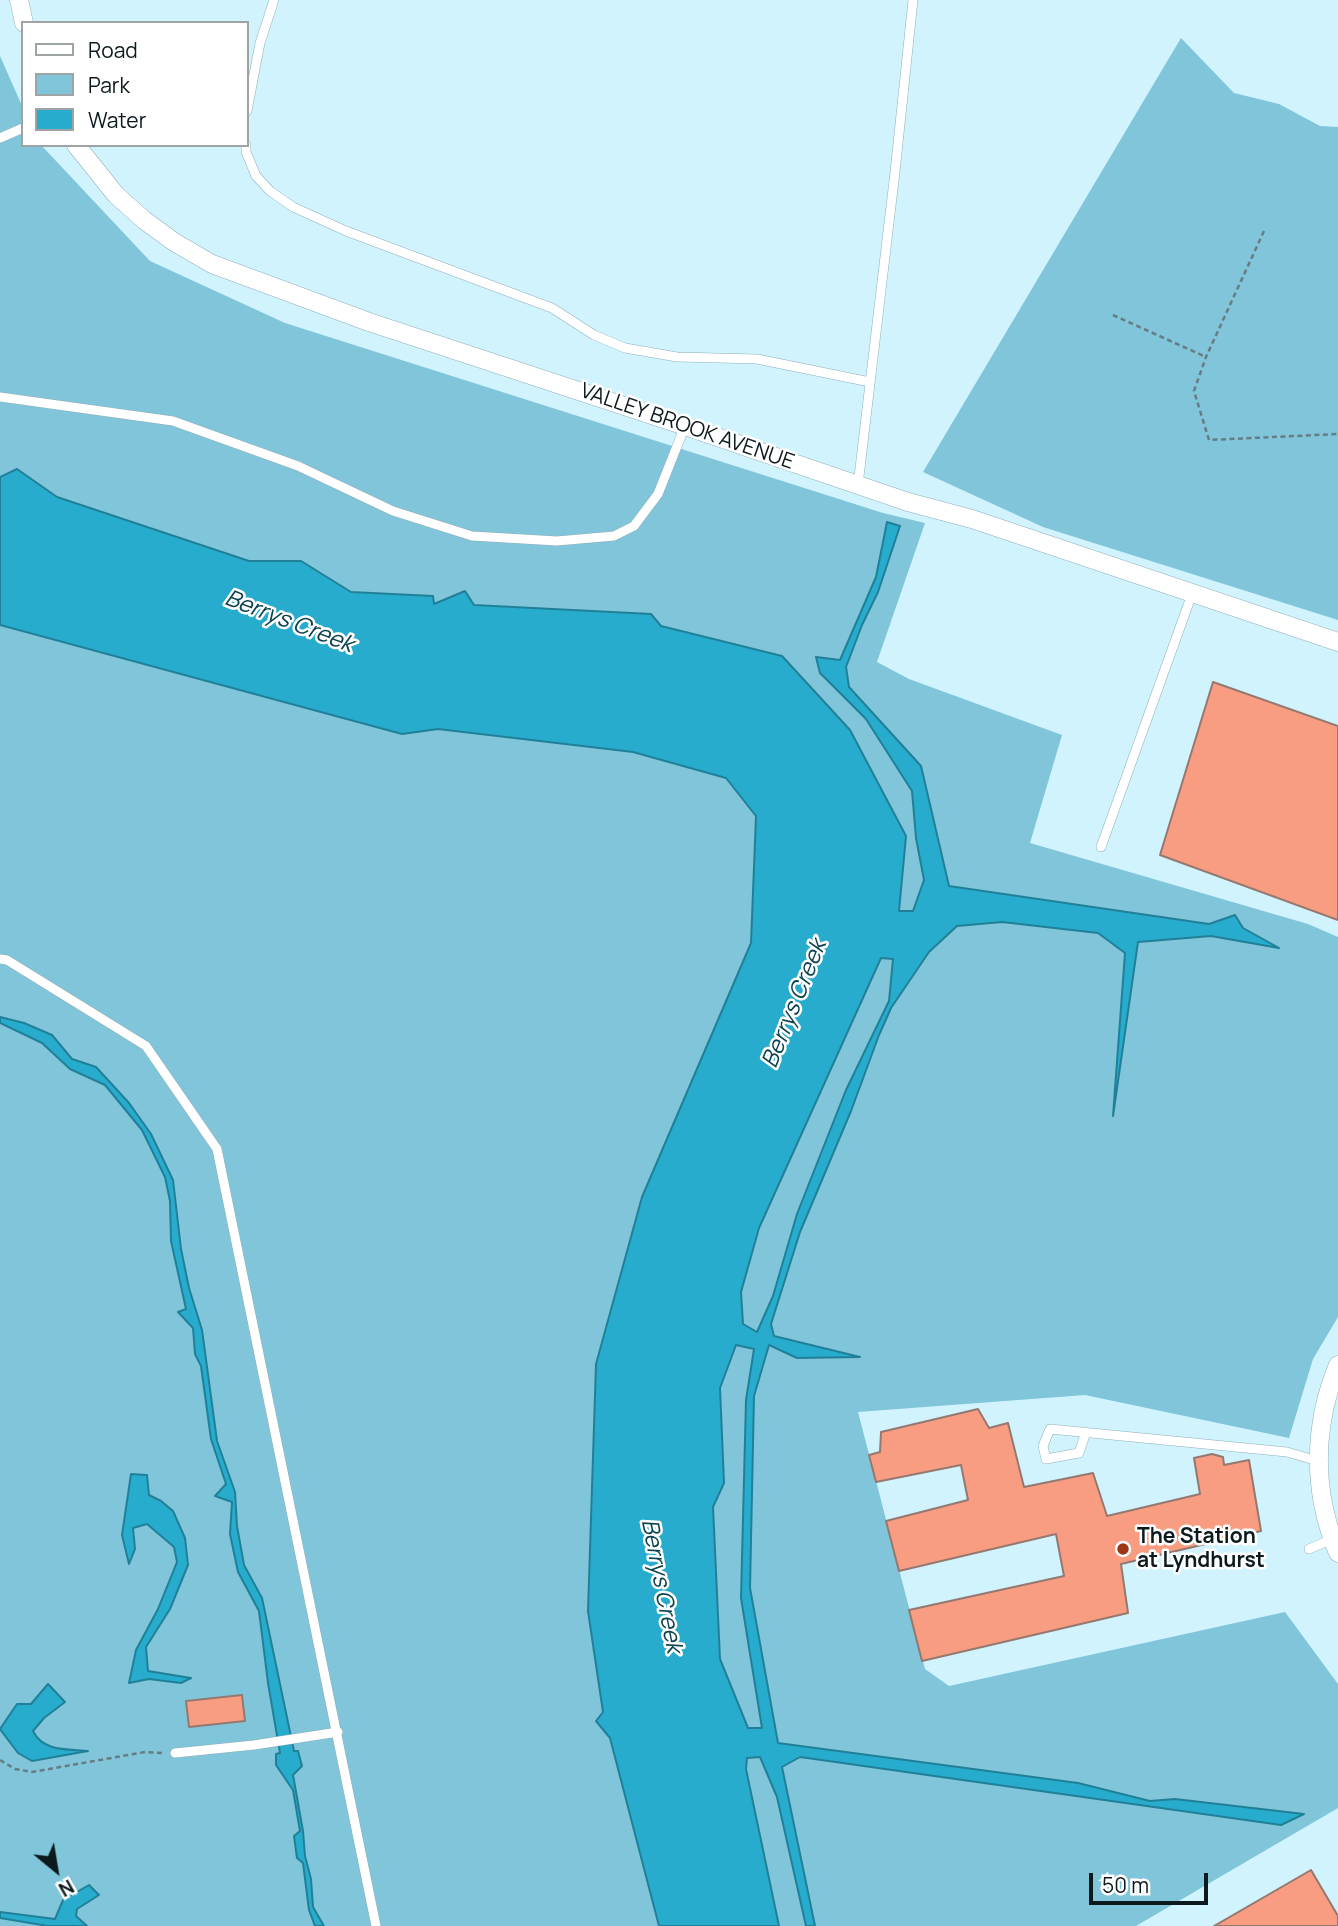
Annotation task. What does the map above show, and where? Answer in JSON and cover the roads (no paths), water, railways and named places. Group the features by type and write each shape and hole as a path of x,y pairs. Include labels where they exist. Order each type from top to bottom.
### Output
{"street":[{"path":"19,0 24,21"},
{"name":"VALLEY BROOK AVENUE","path":"78,147 108,185 144,220 174,242 212,264 369,322 1338,642"},
{"path":"1335,1546 1323,1508 1318,1461 1323,1410 1338,1365"}],"lane":[{"path":"248,106 260,43 274,0"},
{"path":"858,485 913,0"},
{"path":"0,138 21,129"},
{"path":"246,147 256,176 270,191 293,207 346,231 552,307 594,335 625,348 677,357 757,359 870,382"},
{"path":"0,397 173,421 298,467 393,511 472,536 557,541 614,536 634,526 658,494 685,426"},
{"path":"1101,847 1192,594"},
{"path":"0,959 7,960 146,1046 218,1149 376,1926"},
{"path":"1086,1432 1079,1453 1046,1459 1043,1446 1050,1429 1086,1432 1287,1452 1318,1461"},
{"path":"1309,1549 1335,1546"},
{"path":"175,1753 338,1732"}],"water":[{"name":"Berrys Creek","path":"17,469 57,497 249,561 301,561 351,592 433,596 434,604 465,591 474,605 651,614 661,626 782,656 850,730 906,836 899,911 913,911 924,880 916,838 912,791 866,719 820,673 816,657 840,660 876,577 887,522 900,526 878,592 846,667 849,687 921,766 949,886 1209,924 1235,915 1243,928 1279,948 1211,936 1138,942 1113,1116 1125,953 1098,933 1002,922 957,926 929,952 891,1008 800,1232 771,1324 774,1336 860,1357 797,1358 769,1345 754,1396 750,1588 778,1743 1078,1783 1150,1801 1175,1799 1304,1814 1281,1825 800,1757 782,1767 815,1926 806,1926 777,1797 760,1757 747,1758 746,1769 779,1926 659,1926 610,1738 596,1721 603,1712 588,1611 596,1364 642,1197 751,943 756,816 726,778 633,752 438,729 402,734 0,625 0,477","holes":["881,958 893,959 889,1001 846,1090 797,1214 773,1296 757,1332 743,1324 741,1292 759,1228","736,1345 754,1349 746,1400 741,1598 762,1728 748,1728 720,1659 713,1507 724,1483 720,1388"]},
{"path":"0,1017 24,1023 52,1035 72,1059 96,1067 129,1103 151,1134 173,1180 181,1249 202,1330 217,1441 235,1492 237,1526 244,1565 262,1598 294,1751 298,1751 302,1766 293,1775 311,1879 313,1907 324,1926 315,1926 309,1910 303,1863 297,1858 294,1836 300,1831 293,1790 276,1765 276,1754 280,1753 259,1611 238,1572 230,1534 232,1502 215,1496 226,1484 211,1439 201,1366 195,1354 193,1328 178,1312 186,1309 171,1241 170,1201 165,1177 142,1130 105,1085 70,1069 42,1043 0,1023"},
{"path":"131,1474 147,1475 149,1495 173,1511 185,1538 188,1565 170,1609 146,1647 148,1671 191,1678 181,1683 149,1679 129,1683 136,1650 158,1609 177,1562 174,1547 147,1524 133,1528 135,1549 129,1564 122,1535"},
{"path":"48,1684 65,1702 44,1718 33,1731 37,1738 50,1746 88,1751 32,1761 18,1753 0,1729 17,1704 31,1704"},
{"path":"89,1885 99,1895 77,1909 76,1916 87,1926 48,1926 0,1918 0,1912 55,1919 63,1900"}],"place":[{"name":"The Station at Lyndhurst","path":"1123,1549"}]}
